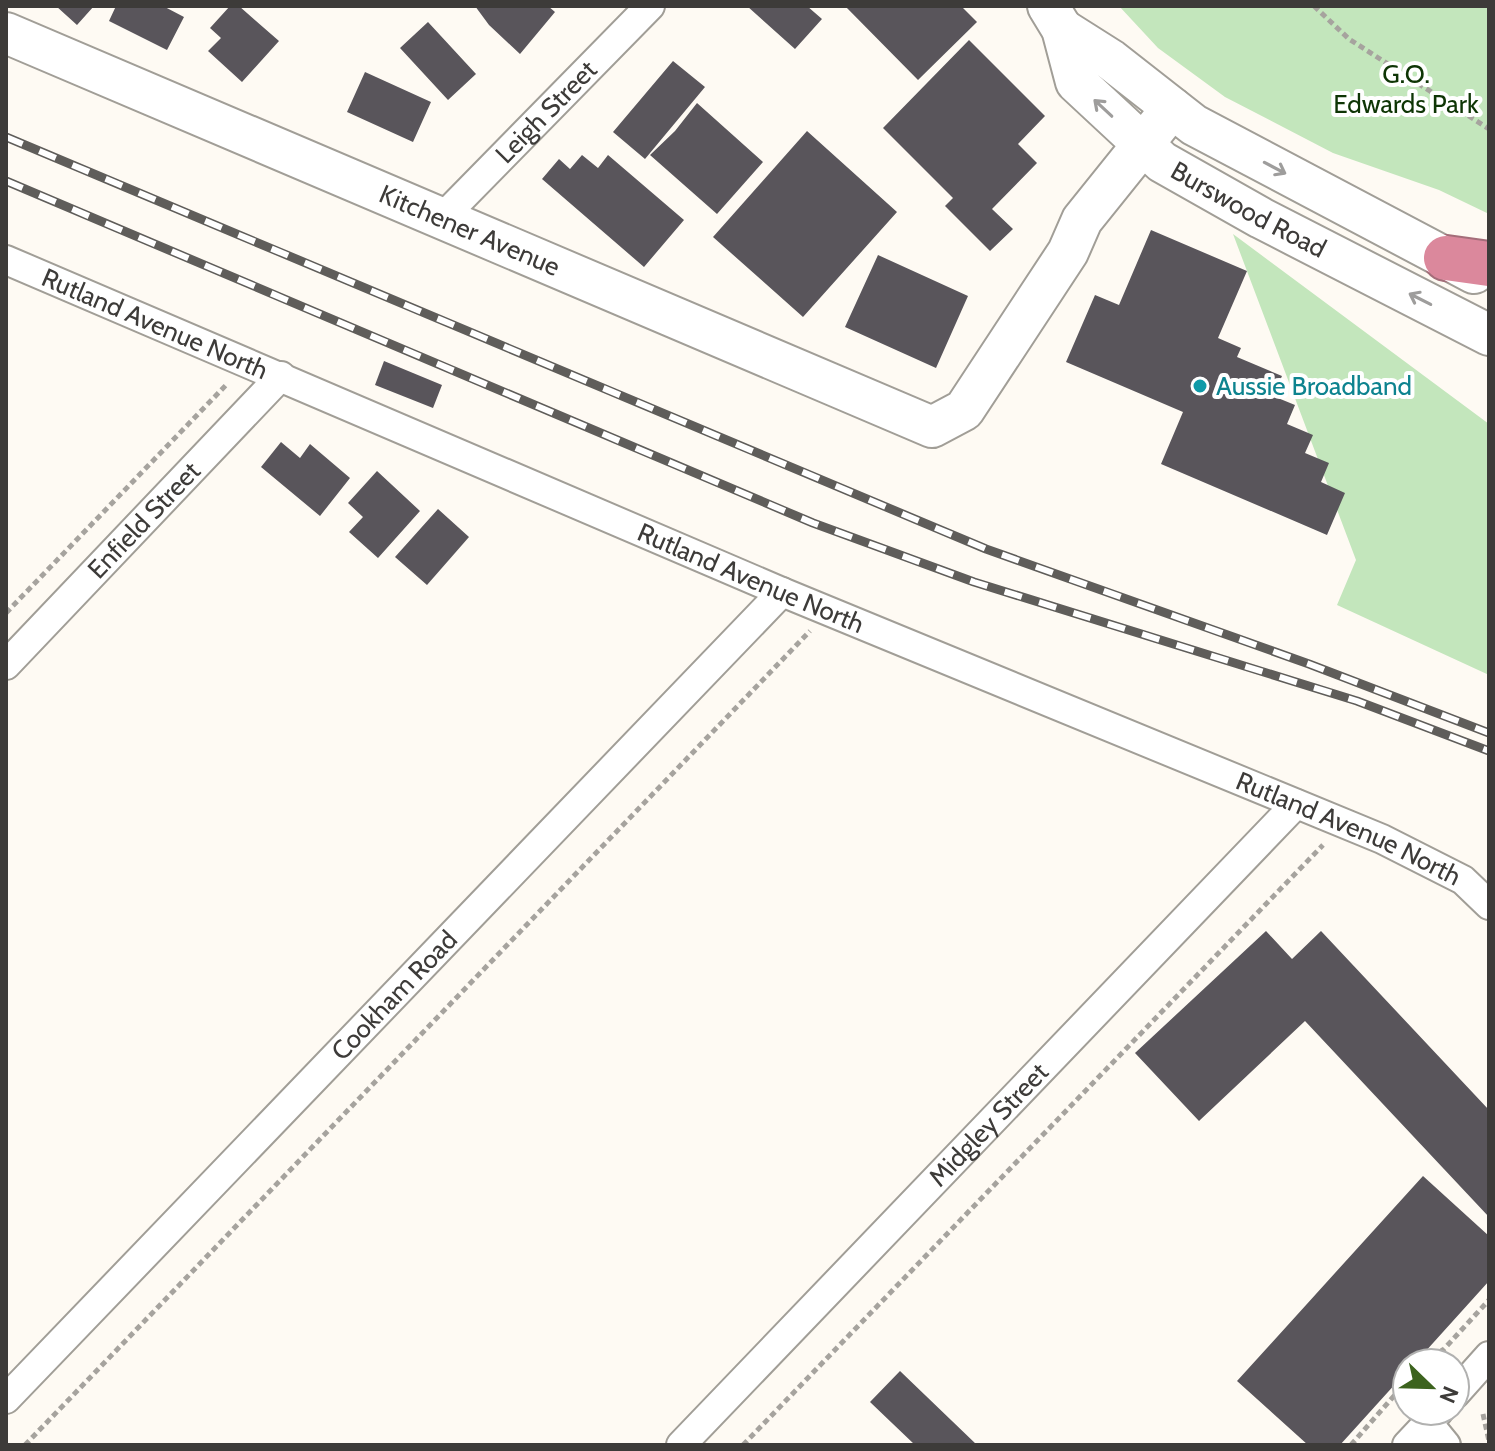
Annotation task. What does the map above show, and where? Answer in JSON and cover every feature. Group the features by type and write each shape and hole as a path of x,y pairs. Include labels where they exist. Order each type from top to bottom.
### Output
{"highway":[{"path":"1446,258 1489,264"}],"street":[{"name":"Leigh Street","path":"441,219 650,6"},
{"name":"Burswood Road","path":"1055,18 1183,116 1489,280"},
{"name":"Burswood Road","path":"1055,18 1076,82 1152,153 1261,218 1489,335"},
{"name":"Kitchener Avenue","path":"6,33 932,427 964,410 1068,252 1102,233 1152,153"},
{"path":"1152,153 1183,116"},
{"name":"Rutland Avenue North","path":"6,260 829,612 1382,839 1463,880 1489,905"},
{"name":"Enfield Street","path":"6,665 281,376"},
{"name":"Cookham Road","path":"6,1399 782,592"},
{"name":"Midgley Street","path":"681,1445 1296,804"},
{"path":"1471,1376 1489,1356"},
{"path":"1407,1445 1436,1427"}],"path":[{"path":"1314,6 1371,54 1489,129"},
{"path":"6,613 234,376"},
{"path":"25,1445 829,612"},
{"path":"743,1445 1321,845 1331,844"},
{"path":"1446,1347 1489,1300"},
{"path":"1351,1445 1391,1399"},
{"path":"1483,1414 1489,1441"}],"green space":[{"name":"G.O. Edwards Park","path":"1119,6 1489,6 1489,214 1439,190 1333,153 1225,97 1158,48"},
{"path":"1233,234 1489,424 1489,675 1337,605 1356,560"}],"building":[{"path":"56,6 94,6 77,25"},
{"path":"116,6 163,6 184,17 167,50 109,21"},
{"path":"230,6 239,6 279,41 242,82 208,51 221,38 210,28"},
{"path":"475,6 548,6 555,12 520,54 489,25"},
{"path":"747,6 807,6 822,19 795,49"},
{"path":"845,6 961,6 977,22 918,80"},
{"path":"428,22 476,74 448,100 400,48"},
{"path":"969,40 1045,116 1018,144 1037,163 992,209 1013,229 990,251 945,206 953,198 883,128"},
{"path":"673,61 705,87 645,159 613,132"},
{"path":"365,72 431,102 413,142 347,112"},
{"path":"697,103 763,162 717,214 650,155 675,131"},
{"path":"807,131 897,212 803,317 713,237"},
{"path":"582,155 598,168 608,155 684,220 644,267 542,179 559,159 570,169"},
{"name":"Aussie Broadband","path":"1151,230 1247,271 1218,338 1241,348 1237,357 1282,376 1273,396 1295,405 1287,424 1313,435 1305,453 1329,463 1321,482 1345,493 1327,535 1161,464 1183,412 1066,362 1095,295 1119,305"},
{"path":"878,255 968,296 936,368 845,327"},
{"path":"384,361 442,385 433,408 375,385"},
{"path":"281,442 300,458 310,444 350,478 320,516 261,467"},
{"path":"377,471 420,511 378,558 349,532 363,517 348,503"},
{"path":"438,509 469,537 427,585 395,557"},
{"path":"1266,931 1292,959 1321,931 1489,1110 1489,1217 1305,1021 1199,1121 1135,1053"},
{"path":"1423,1176 1489,1236 1489,1281 1429,1347 1391,1347 1391,1389 1340,1445 1308,1445 1237,1381"},
{"path":"900,1371 977,1445 915,1445 870,1402"}],"railway":[{"path":"6,137 986,549 1309,664 1489,733"},
{"path":"6,181 813,523 974,582 1357,701 1489,751"}],"place":[{"name":"Aussie Broadband","path":"1200,386"}]}
